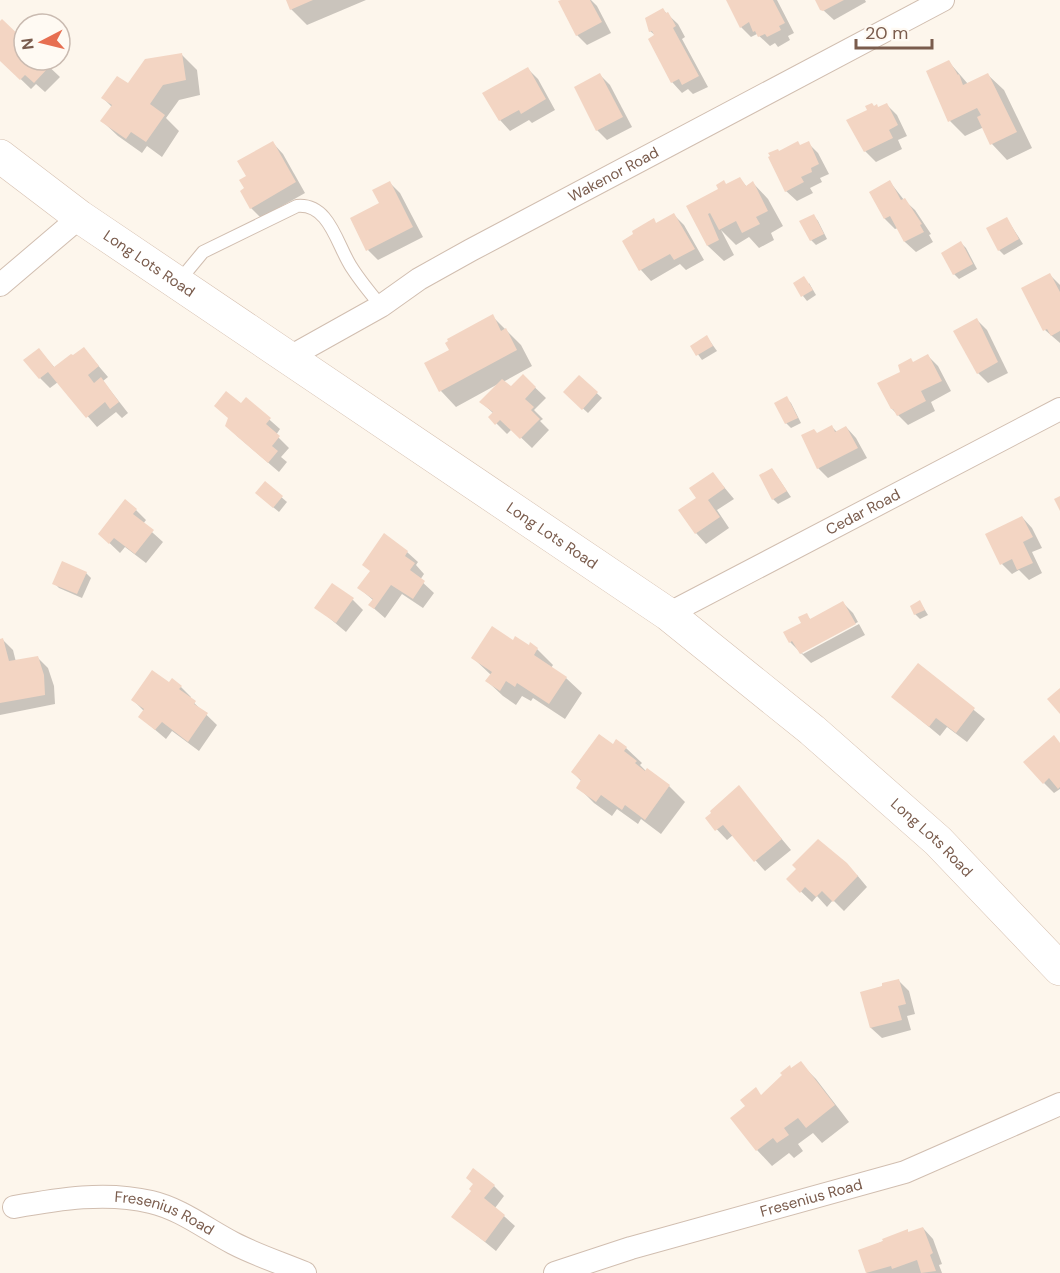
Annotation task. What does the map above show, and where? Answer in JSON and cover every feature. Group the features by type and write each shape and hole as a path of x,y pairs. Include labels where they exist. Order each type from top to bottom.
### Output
{"main road":[{"name":"Long Lots Road","path":"0,156 80,217 668,614 812,730 938,841 1060,969"}],"street":[{"name":"Wakenor Road","path":"288,358 381,306 419,279 471,250 943,0"},
{"path":"0,285 80,217"},
{"name":"Cedar Road","path":"668,614 1060,409"},
{"name":"Fresenius Road","path":"555,1273 631,1248 905,1172 1060,1104"},
{"name":"Fresenius Road","path":"14,1207 54,1200 96,1197 128,1198 152,1202 180,1212 234,1244 305,1273"}],"lane":[{"path":"177,283 203,252 297,206 307,205 316,209 332,228 351,267 381,306"}],"building":[{"path":"286,0 313,0 290,10"},
{"path":"590,0 602,22 576,36 558,1"},
{"path":"726,0 773,0 785,23 779,26 781,30 767,37 765,34 758,37 749,22 740,28"},
{"path":"815,0 844,0 823,11 820,10"},
{"path":"663,8 676,26 673,28 699,76 682,85 679,79 671,83 648,39 654,35 652,31 649,32 645,18"},
{"path":"2,19 12,29 12,72 44,72 34,83 25,75 20,80 0,61 0,21"},
{"path":"182,53 186,80 163,85 150,104 165,115 146,142 131,132 126,139 100,121 112,105 101,98 117,76 128,83 145,59"},
{"path":"949,60 959,74 963,85 988,73 1017,132 990,145 977,117 981,115 977,108 948,122 926,71"},
{"path":"528,67 546,99 521,114 519,110 499,121 482,93"},
{"path":"600,73 623,117 596,131 574,87"},
{"path":"872,103 874,106 877,104 878,107 887,103 898,125 889,130 893,138 864,152 846,120 867,110 865,106"},
{"path":"273,141 296,182 250,209 240,191 244,188 239,180 246,176 237,161"},
{"path":"798,141 800,145 809,141 819,164 811,168 812,172 801,177 804,182 785,192 768,153 778,149 779,151"},
{"path":"740,177 746,186 753,181 768,211 756,217 760,224 742,233 736,221 719,230 710,213 708,214 719,240 707,246 686,206 718,189 716,185 724,180 726,184"},
{"path":"890,180 901,200 905,198 922,224 920,225 924,232 904,242 890,216 884,219 869,192"},
{"path":"390,181 413,227 366,251 350,218 379,203 372,190"},
{"path":"674,213 695,249 674,260 670,254 639,271 622,241 633,234 632,231 654,218 656,223"},
{"path":"814,214 824,234 810,241 799,221"},
{"path":"1007,217 1019,239 998,251 986,228"},
{"path":"961,241 973,264 953,275 941,253"},
{"path":"1050,273 1060,292 1060,331 1051,336 1047,329 1043,331 1021,288"},
{"path":"804,276 813,290 801,297 793,283"},
{"path":"493,314 501,331 506,328 517,350 439,392 424,363 449,350 445,343 447,339"},
{"path":"977,318 998,362 977,374 953,331"},
{"path":"707,335 713,346 696,356 690,346"},
{"path":"84,347 99,366 88,375 94,383 101,377 119,402 110,409 105,402 86,418 48,372 39,379 23,360 39,348 54,367"},
{"path":"928,354 942,381 921,391 926,401 897,416 877,383 900,372 898,365 911,358 913,362"},
{"path":"523,374 536,387 525,399 534,407 531,410 540,419 520,439 500,420 495,425 488,417 493,412 479,402 502,379 511,386"},
{"path":"579,375 598,392 582,410 563,392"},
{"path":"226,391 241,403 246,397 271,418 266,424 280,436 272,446 278,451 268,463 225,426 228,418 214,406"},
{"path":"787,396 798,418 785,424 774,403"},
{"path":"832,425 835,432 846,426 858,448 817,469 801,435 814,429 817,433"},
{"path":"772,468 787,491 772,500 759,475"},
{"path":"713,472 725,488 708,500 720,517 695,534 678,510 696,498 689,488"},
{"path":"265,481 283,496 273,508 255,493"},
{"path":"1060,496 1060,511 1054,499"},
{"path":"125,499 137,509 133,514 154,530 135,554 114,538 109,544 98,534"},
{"path":"1022,516 1033,537 1023,542 1033,563 1017,570 1012,559 1000,565 985,534"},
{"path":"384,533 408,551 405,556 415,563 410,570 425,581 413,599 391,585 374,609 368,605 373,599 357,588 370,571 362,565"},
{"path":"62,561 87,572 77,594 52,584"},
{"path":"332,583 354,598 336,623 314,608"},
{"path":"920,600 925,610 914,615 910,606"},
{"path":"843,601 856,624 800,654 792,641 789,643 783,632 801,623 798,617 807,613 810,619"},
{"path":"492,626 513,640 515,636 529,645 530,642 538,648 534,655 567,677 549,704 517,683 515,687 506,681 500,691 485,681 492,672 471,658"},
{"path":"3,638 9,661 38,656 44,675 45,695 0,703 0,639"},
{"path":"918,663 975,708 956,733 936,718 929,727 891,697"},
{"path":"152,670 169,682 172,678 182,686 179,689 196,701 194,704 208,713 188,742 162,722 155,730 138,717 144,709 131,700"},
{"path":"1060,688 1060,714 1047,699"},
{"path":"599,734 613,744 616,739 627,747 624,751 637,761 635,763 645,771 647,768 670,785 645,820 625,805 622,810 601,795 596,802 576,788 581,780 571,772"},
{"path":"1054,735 1060,743 1060,787 1058,789 1049,778 1043,784 1023,762"},
{"path":"739,785 782,839 754,862 723,825 715,831 705,818"},
{"path":"818,839 847,863 858,876 833,902 822,891 816,897 805,887 800,893 786,879 796,869 792,865"},
{"path":"899,979 906,1004 898,1006 902,1020 870,1028 860,992"},
{"path":"801,1061 835,1105 806,1128 798,1118 784,1128 789,1135 777,1143 773,1138 756,1151 730,1118 745,1106 740,1100 756,1087 761,1095 782,1075 780,1073 790,1065 791,1068"},
{"path":"473,1168 495,1185 484,1198 505,1215 485,1242 451,1217 471,1191 469,1189 473,1184 466,1178"},
{"path":"923,1227 933,1253 930,1255 936,1271 921,1273 917,1260 892,1269 891,1266 866,1273 858,1250 908,1229 908,1232"}]}
